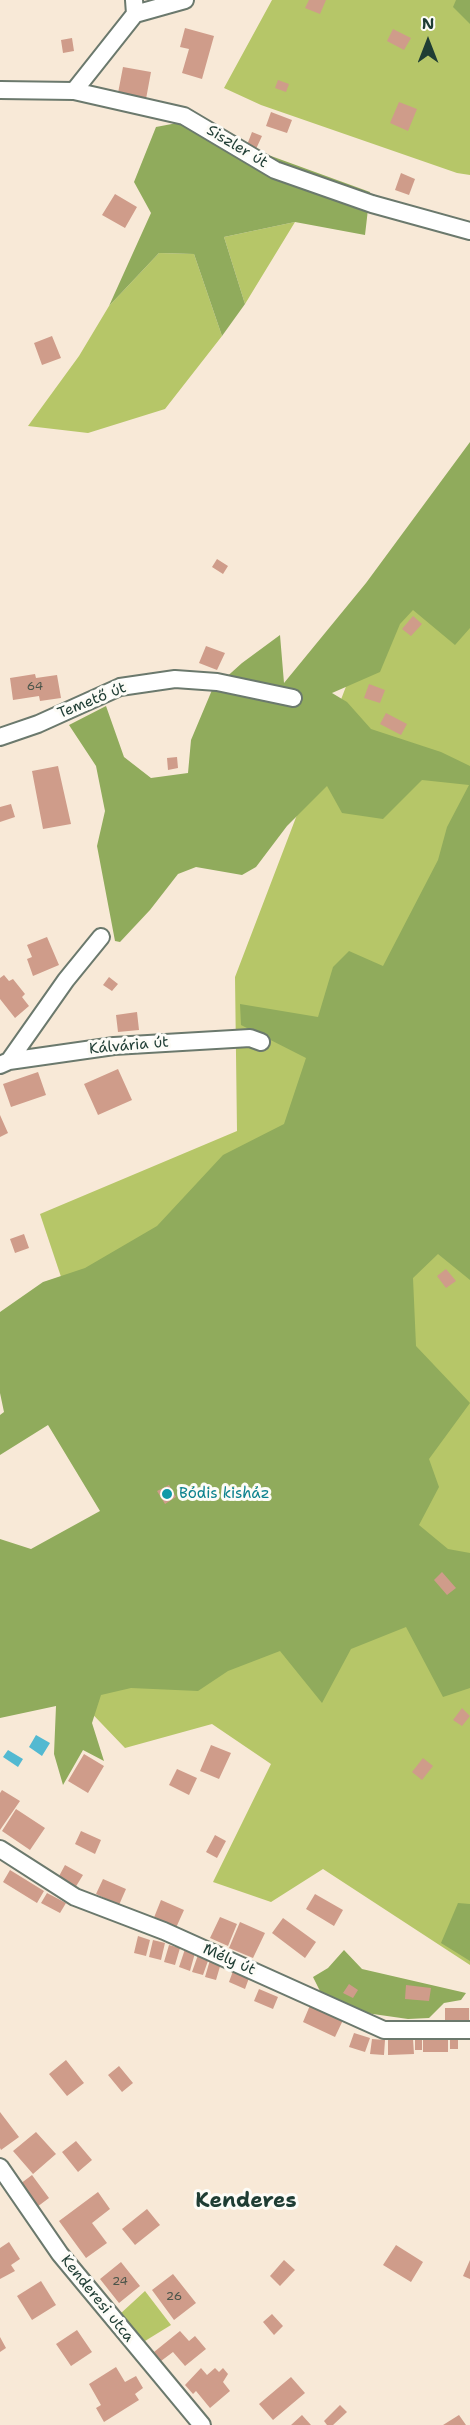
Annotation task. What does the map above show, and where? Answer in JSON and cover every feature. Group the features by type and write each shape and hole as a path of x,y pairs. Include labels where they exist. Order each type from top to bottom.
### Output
{"street":[{"path":"74,91 134,7 185,0"},
{"name":"Siszler út","path":"0,90 74,91 184,116 275,170 372,204 470,231"},
{"name":"Temető út","path":"0,737 38,724 120,687 175,679 217,682 293,698"},
{"name":"Kálvária út","path":"4,1063 101,937"},
{"name":"Kálvária út","path":"4,1063 114,1046 256,1040"},
{"name":"Mély út","path":"0,1849 75,1897 164,1931 384,2030 470,2030"},
{"name":"Kenderesi utca","path":"0,2167 60,2254 202,2425"}],"green space":[{"path":"272,0 470,0 470,175 457,173 261,105 224,88"},
{"path":"456,0 470,0 470,24 453,7"},
{"path":"177,123 227,147 260,152 370,192 365,235 295,222 224,237 245,304 222,336 194,254 159,253 109,306 151,213 134,182 156,127"},
{"path":"295,222 245,304 224,237"},
{"path":"159,253 194,254 222,336 165,409 88,433 28,426 79,356 109,306"},
{"path":"470,442 470,628 455,645 413,610 400,624 380,672 332,693 347,702 371,729 441,752 470,766 470,1280 438,1254 413,1278 416,1346 470,1403 429,1459 439,1487 419,1525 448,1549 470,1553 470,1688 443,1697 406,1627 351,1649 322,1703 280,1651 228,1671 198,1691 131,1688 101,1695 92,1723 104,1761 83,1750 63,1785 54,1754 56,1706 0,1718 0,1539 31,1549 100,1511 48,1425 0,1455 0,1415 4,1412 0,1393 0,1312 43,1282 85,1268 157,1226 223,1155 284,1124 306,1058 241,1025 240,1004 318,1017 333,967 349,951 383,966 438,860 447,827 469,785 422,780 383,819 342,813 327,786 287,826 256,867 242,875 196,867 178,874 150,910 120,942 115,941 97,846 105,811 96,766 69,725 106,706 124,757 151,778 188,773 191,740 212,690 242,663 280,635 284,683 366,583"},
{"path":"470,540 470,1965 323,1869 271,1902 213,1882 271,1764 212,1724 125,1748 79,1700 137,1504 40,1214 237,1131 235,977 350,676"},
{"path":"458,1903 470,1904 470,1961 441,1943"},
{"path":"344,1950 362,1969 466,1993 461,2000 444,2003 429,2018 408,2019 366,2013 320,1991 313,1977 328,1968"},
{"path":"145,2291 171,2325 145,2341 120,2314"}],"water":[{"path":"36,1735 50,1743 42,1756 29,1747"},
{"path":"8,1750 23,1759 18,1767 3,1757"}],"building":[{"path":"309,0 326,0 320,14 305,8"},
{"path":"185,28 214,36 202,79 182,73 189,49 180,47"},
{"path":"393,29 411,38 404,50 387,41"},
{"path":"72,38 74,51 63,53 61,40"},
{"path":"123,67 151,72 146,99 118,93"},
{"path":"278,80 289,84 286,92 275,88"},
{"path":"399,102 417,109 408,131 390,123"},
{"path":"271,112 292,120 287,133 266,126"},
{"path":"252,132 262,136 256,149 247,145"},
{"path":"401,173 415,179 409,195 395,190"},
{"path":"115,194 137,207 125,228 102,215"},
{"path":"52,336 61,358 42,365 34,343"},
{"path":"217,559 228,566 223,574 212,567"},
{"path":"413,616 422,624 411,636 402,629"},
{"path":"206,646 225,653 217,670 199,663"},
{"path":"35,674 36,678 57,675 61,698 40,701 39,696 13,700 10,678"},
{"path":"369,684 385,690 380,703 364,698"},
{"path":"386,713 407,724 401,735 380,724"},
{"path":"177,757 178,768 168,770 167,758"},
{"path":"58,766 71,824 43,829 32,771"},
{"path":"11,804 15,817 0,822 0,807"},
{"path":"47,937 59,965 33,976 27,959 32,957 27,945"},
{"path":"4,975 9,981 13,979 25,994 22,997 29,1006 15,1018 0,999 0,978"},
{"path":"109,977 118,984 112,991 103,985"},
{"path":"137,1012 139,1030 118,1032 116,1015"},
{"path":"118,1069 132,1100 98,1115 84,1084"},
{"path":"38,1072 46,1095 11,1107 3,1084"},
{"path":"0,1115 8,1133 0,1137"},
{"path":"24,1234 29,1248 15,1253 10,1239"},
{"path":"446,1269 456,1281 446,1288 437,1276"},
{"name":"Bódis kisház","path":"169,1485 176,1497 165,1504 157,1491"},
{"path":"442,1572 456,1588 447,1595 434,1580"},
{"path":"462,1708 470,1716 462,1726 453,1720"},
{"path":"211,1745 231,1753 219,1779 200,1771"},
{"path":"84,1754 104,1766 88,1793 68,1781"},
{"path":"423,1758 433,1766 422,1780 412,1772"},
{"path":"177,1769 197,1778 189,1795 169,1785"},
{"path":"2,1790 20,1801 0,1830 0,1793"},
{"path":"16,1809 45,1828 30,1850 2,1831"},
{"path":"81,1831 101,1840 95,1854 75,1844"},
{"path":"215,1835 226,1841 217,1858 206,1852"},
{"path":"65,1865 83,1875 75,1888 58,1878"},
{"path":"10,1870 44,1891 37,1903 3,1882"},
{"path":"103,1879 126,1889 119,1905 96,1894"},
{"path":"47,1893 66,1903 60,1913 41,1903"},
{"path":"315,1894 343,1910 334,1926 306,1909"},
{"path":"161,1900 184,1910 175,1930 153,1920"},
{"path":"220,1917 237,1924 228,1946 210,1938"},
{"path":"283,1918 316,1942 305,1958 272,1933"},
{"path":"240,1922 265,1933 253,1958 229,1948"},
{"path":"138,1936 150,1940 146,1956 134,1953"},
{"path":"153,1940 165,1943 161,1960 149,1957"},
{"path":"169,1945 180,1948 175,1965 164,1962"},
{"path":"185,1949 195,1953 190,1971 179,1967"},
{"path":"198,1955 209,1958 203,1975 192,1972"},
{"path":"210,1960 221,1963 216,1980 205,1977"},
{"path":"233,1971 249,1978 245,1989 229,1982"},
{"path":"349,1984 358,1990 353,1998 343,1993"},
{"path":"406,1985 431,1988 429,2001 405,1999"},
{"path":"259,1989 278,1997 273,2009 254,2001"},
{"path":"311,2003 344,2018 335,2037 303,2022"},
{"path":"445,2008 469,2008 469,2022 445,2022"},
{"path":"354,2033 370,2038 365,2052 349,2047"},
{"path":"372,2039 385,2040 384,2055 370,2054"},
{"path":"413,2039 414,2054 388,2055 388,2040"},
{"path":"423,2039 448,2039 448,2052 423,2052"},
{"path":"450,2039 458,2040 458,2049 450,2049"},
{"path":"415,2040 422,2040 422,2050 415,2050"},
{"path":"66,2060 84,2083 67,2096 49,2074"},
{"path":"119,2066 133,2083 122,2092 108,2075"},
{"path":"0,2112 19,2137 1,2150 0,2148"},
{"path":"36,2132 56,2154 33,2174 13,2151"},
{"path":"76,2141 92,2160 78,2172 62,2152"},
{"path":"32,2175 49,2198 37,2207 20,2184"},
{"path":"98,2192 110,2209 92,2223 107,2243 86,2258 59,2221"},
{"path":"147,2209 160,2225 135,2245 122,2229"},
{"path":"9,2242 20,2259 11,2265 15,2271 0,2279 0,2248"},
{"path":"396,2245 423,2262 411,2282 383,2265"},
{"path":"284,2260 295,2270 280,2286 270,2276"},
{"path":"470,2260 470,2279 463,2276"},
{"path":"121,2262 140,2286 119,2303 100,2279"},
{"path":"173,2274 196,2303 174,2320 152,2290"},
{"path":"41,2281 56,2305 32,2320 17,2296"},
{"path":"272,2314 283,2326 274,2335 263,2322"},
{"path":"77,2330 92,2352 71,2366 56,2344"},
{"path":"180,2331 189,2341 195,2336 206,2349 185,2366 173,2352 161,2361 154,2352"},
{"path":"0,2337 6,2348 0,2352"},
{"path":"116,2367 125,2382 136,2376 143,2388 135,2394 139,2400 104,2422 96,2408 101,2405 89,2384"},
{"path":"201,2368 207,2375 215,2368 219,2372 223,2368 228,2374 223,2382 230,2391 210,2408 196,2391 193,2394 185,2385"},
{"path":"291,2377 305,2393 273,2420 259,2404"},
{"path":"340,2405 347,2412 333,2425 327,2425 324,2421"},
{"path":"302,2415 311,2425 291,2425"},
{"path":"459,2415 466,2425 443,2425"}],"place":[{"name":"Bódis kisház","path":"167,1494"}],"district":[{"name":"Kenderes","path":"246,2202"}]}
